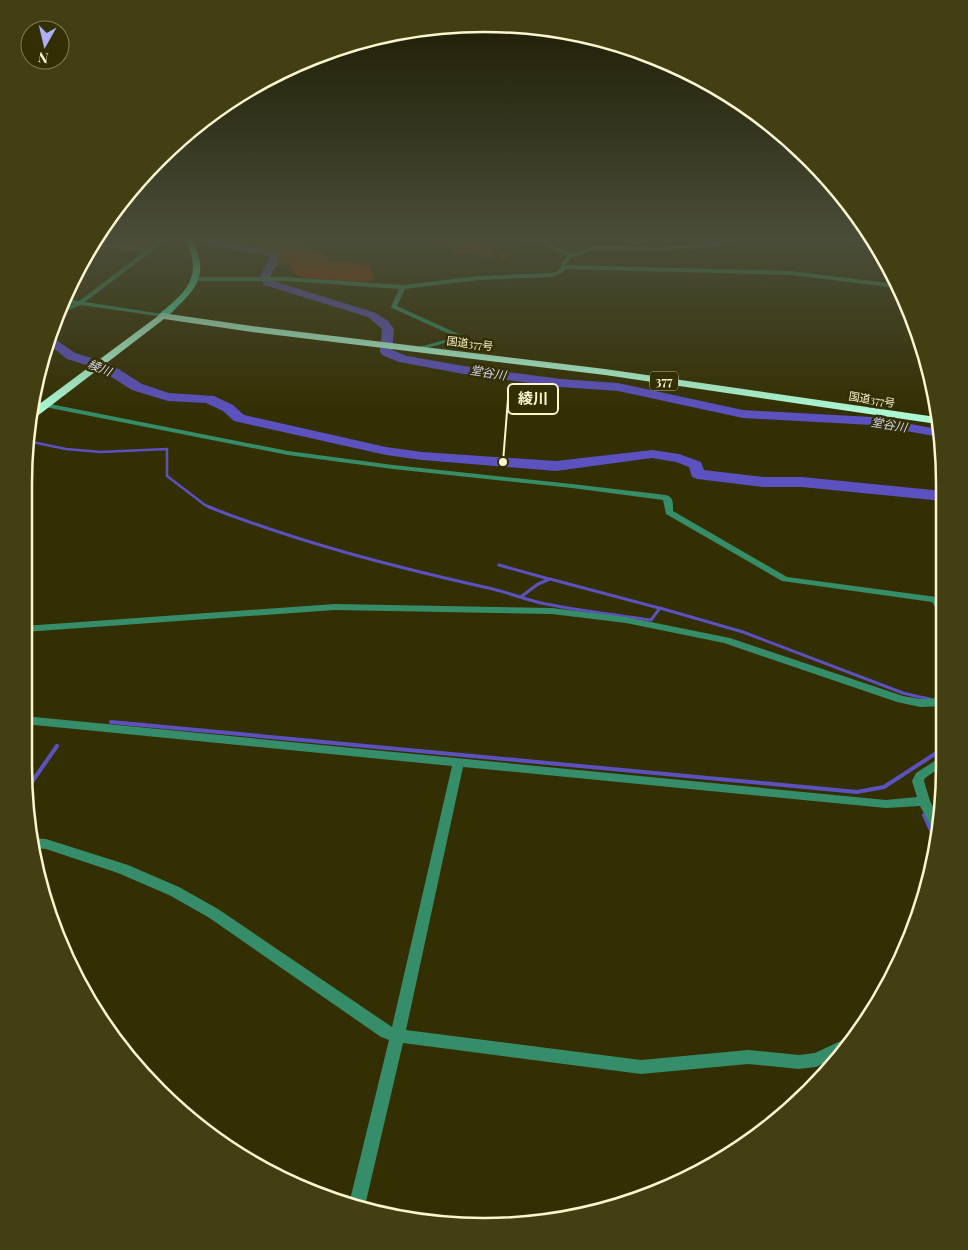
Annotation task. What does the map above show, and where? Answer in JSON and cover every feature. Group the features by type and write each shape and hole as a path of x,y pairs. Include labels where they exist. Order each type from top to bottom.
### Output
{"highway":[{"path":"43,404 162,316"},
{"name":"国道377号","path":"162,316 697,385 931,420"}],"main road":[{"path":"162,316 183,296"}],"street":[{"path":"68,308 79,304 89,296"},
{"path":"399,296 394,306 462,337 417,349"},
{"path":"71,303 162,316"},
{"path":"43,404 288,452 393,467 666,498 668,512 785,579 936,600"},
{"path":"32,628 326,607 552,612 626,620 726,640 901,699 920,703 936,702"},
{"path":"32,721 886,804 924,800"},
{"path":"359,1200 458,763"},
{"path":"933,818 924,800 918,780 920,776 936,765"},
{"path":"39,843 123,869 174,891 213,913 386,1032 397,1036 641,1067 748,1057 800,1062 816,1060 833,1052"}],"waterway":[{"name":"堂谷川","path":"311,296 372,315 388,329 386,352 404,359 464,370 561,383 618,387 743,414 872,421 933,432"},
{"name":"綾川","path":"55,343 71,356 104,366 137,387 168,397 209,399 228,408 239,418 386,451 422,456 556,466 652,454 679,458 696,465 697,474 763,482 802,482 936,495"},
{"path":"34,442 66,449 101,452 167,449 167,476 205,505 212,508"},
{"path":"209,507 276,531 345,552 538,602 651,620 660,608 743,632 903,693 928,699"},
{"path":"499,565 549,579"},
{"path":"522,596 538,584 550,579 659,608"},
{"path":"923,698 931,700"},
{"path":"111,722 857,792 884,787 936,753"},
{"path":"33,781 57,746"},
{"path":"924,815 931,831"}],"place":[{"name":"綾川","path":"503,462"}]}
